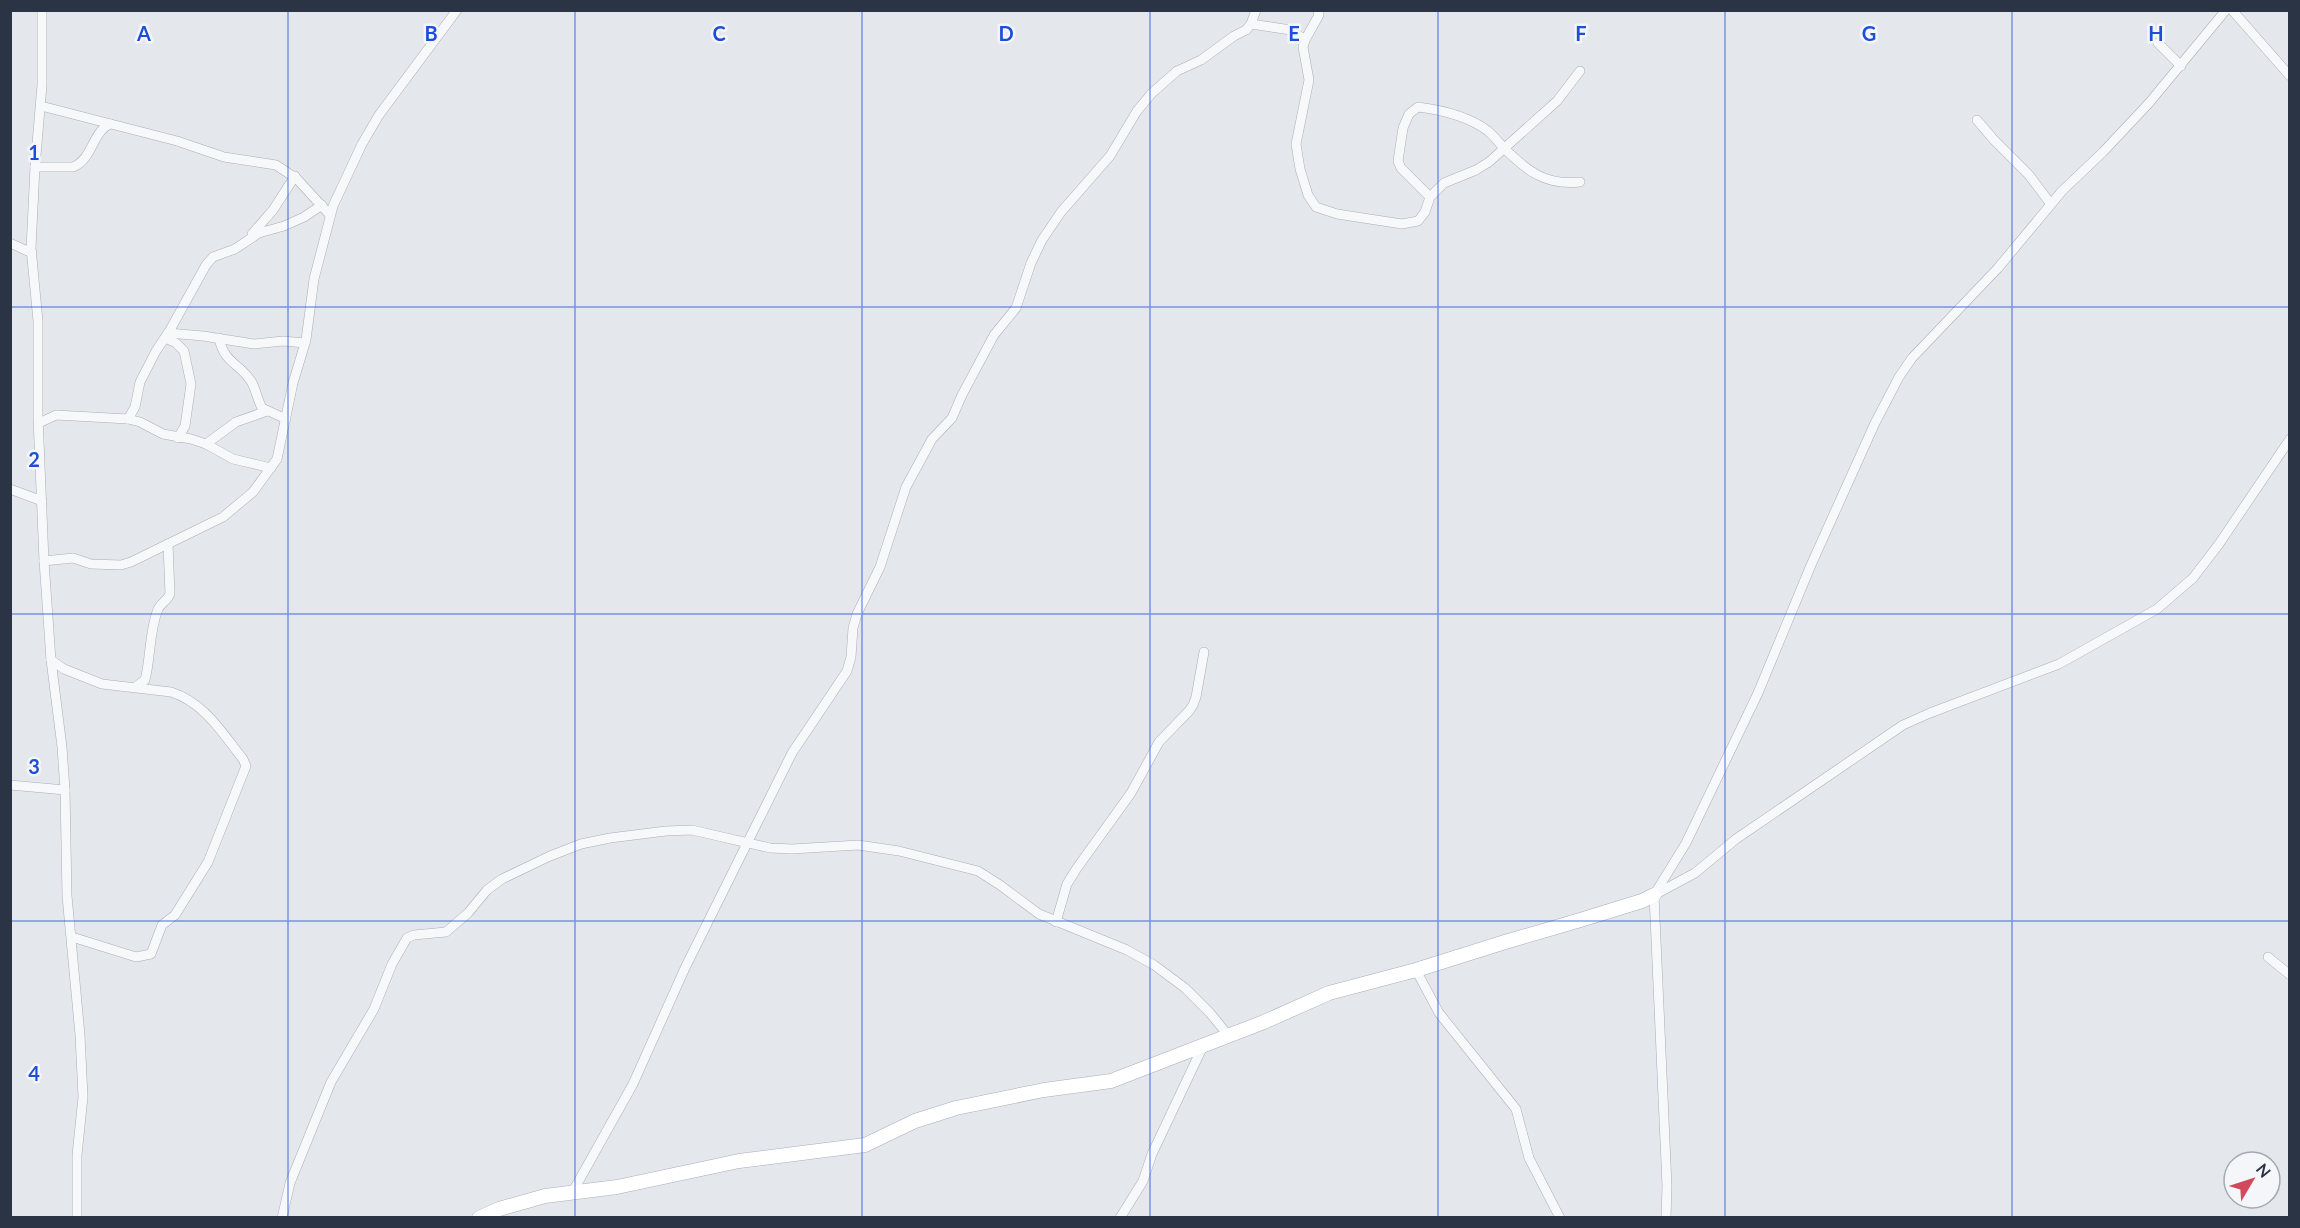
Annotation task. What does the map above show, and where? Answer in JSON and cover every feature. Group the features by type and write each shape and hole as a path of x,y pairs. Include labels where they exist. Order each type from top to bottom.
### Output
{"main road":[{"path":"479,1218 526,1200 616,1187 739,1161 865,1145 915,1121 956,1108 1044,1090 1111,1081 1286,1013 1329,993 1416,970 1654,895"}],"street":[{"path":"42,10 41,106 35,167 32,253 38,321 44,561 51,660 62,747 67,896 83,1097 77,1155 77,1218"},
{"path":"44,561 73,558 88,563 121,565 148,555 223,517 253,492 271,468 277,459 293,383 305,343 314,279 330,215 362,144 379,115 457,10"},
{"path":"572,1193 633,1084 685,968 792,753 847,671 857,614 880,567 906,487 932,439 952,418 984,351 1016,308 1031,263 1042,240 1061,212 1110,156 1137,111 1152,93 1177,71 1201,60 1246,30 1256,10"},
{"path":"1318,10 1319,15 1303,46 1309,80 1296,144 1303,181 1312,202 1316,207 1337,214 1410,224 1422,218 1430,197 1449,179 1476,170 1489,162 1503,147 1532,125 1557,101 1580,71"},
{"path":"1666,1218 1667,1186 1654,895 1686,843 1758,693 1811,566 1875,423 1899,377 1922,346 1998,268 2050,203 2103,152 2181,66 2225,11 2289,76"},
{"path":"1251,24 1291,30 1305,40"},
{"path":"2158,43 2181,66"},
{"path":"41,106 177,141 224,157 276,165 295,176 330,215"},
{"path":"1430,197 1401,168 1398,160 1403,128 1409,114 1418,107 1454,114 1488,131 1521,165 1550,182 1566,184 1580,182"},
{"path":"1977,120 2029,175 2050,203"},
{"path":"35,167 78,165 91,149 102,128 110,124"},
{"path":"249,239 280,201 295,176"},
{"path":"128,419 135,407 140,382 156,351 206,265 213,257 235,249 259,233 276,229 304,217 322,205"},
{"path":"10,243 32,253"},
{"path":"167,335 219,338 254,344 283,341 305,343"},
{"path":"167,335 184,351 191,384 184,426 178,438"},
{"path":"219,338 221,350 251,381 260,404 267,411 286,420"},
{"path":"206,444 236,422 267,411"},
{"path":"39,423 51,416 62,415 128,419 140,422 163,434 206,444 233,459 271,468"},
{"path":"1654,895 1695,873 1736,839 1904,725 2059,664 2157,609 2182,589 2198,571 2289,439"},
{"path":"10,489 42,501"},
{"path":"135,687 145,680 150,638 159,606 167,600 170,594 168,544"},
{"path":"1056,922 1067,884 1077,868 1131,792 1159,742 1193,705 1204,652"},
{"path":"51,660 67,670 102,684 176,694 205,711 246,766 208,862 174,917 162,925 151,954 136,957 72,937"},
{"path":"10,785 65,790"},
{"path":"282,1218 290,1183 331,1082 374,1009 407,938 414,935 446,932 468,913 487,890 502,879 581,844 631,835 692,830 770,848 858,845 899,851 978,871 1039,915 1127,950 1154,965 1185,988 1228,1035"},
{"path":"2268,957 2289,975"},
{"path":"1416,970 1439,1013 1514,1105 1519,1114 1529,1158 1560,1218"},
{"path":"1120,1218 1143,1181 1152,1154 1204,1044"}]}
